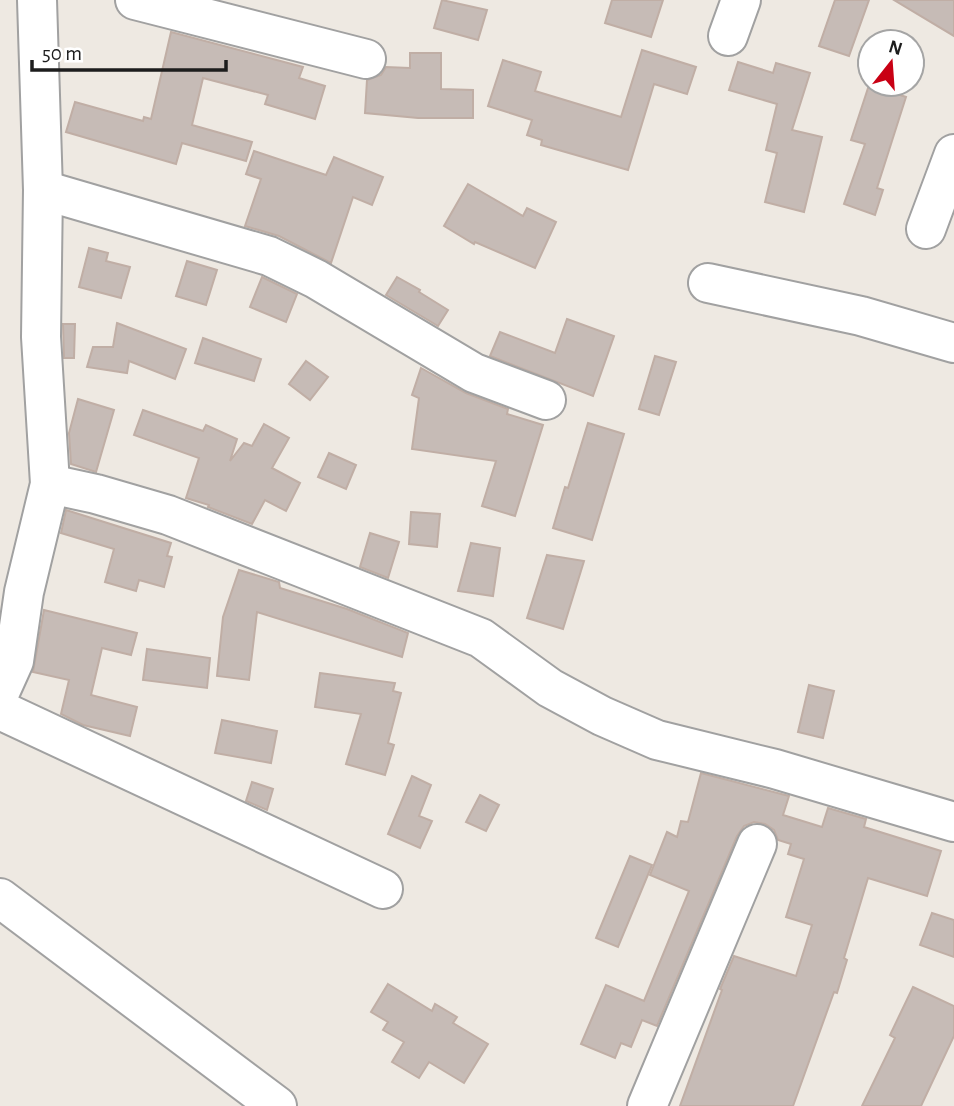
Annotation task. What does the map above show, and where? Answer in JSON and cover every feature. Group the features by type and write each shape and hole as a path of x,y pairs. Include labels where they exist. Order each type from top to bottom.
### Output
{"street":[{"path":"0,692 14,662 24,592 50,484 41,337 43,190 37,0"},
{"path":"135,0 366,59"},
{"path":"728,36 741,0"},
{"path":"926,229 954,154"},
{"path":"43,190 269,256 316,279 474,373 546,400"},
{"path":"708,283 861,316 954,343"},
{"path":"50,484 168,515 481,638 550,688 602,716 657,740 952,814"},
{"path":"0,710 383,889"},
{"path":"647,1106 757,844"},
{"path":"0,898 277,1106"}],"building":[{"path":"442,0 487,10 478,40 434,28"},
{"path":"612,0 663,0 651,37 605,23"},
{"path":"835,0 869,0 859,28 856,28 849,56 819,46"},
{"path":"894,0 954,0 954,36"},
{"path":"171,32 303,67 299,78 325,86 315,119 265,104 268,95 203,78 192,125 252,142 246,161 182,143 176,164 66,132 75,102 143,121 144,117 151,119"},
{"path":"642,50 696,67 687,94 654,84 628,170 541,145 542,140 527,135 532,120 488,106 503,60 541,72 535,91 621,117"},
{"path":"410,53 441,53 441,89 473,90 473,118 418,118 365,113 367,80 381,75 386,67 410,68"},
{"path":"738,62 773,73 776,63 810,73 792,130 822,137 804,212 765,202 777,153 766,150 777,104 729,90"},
{"path":"865,98 906,98 877,188 883,190 875,215 844,204 865,144 851,140"},
{"path":"254,151 326,175 334,157 383,177 372,205 353,197 331,263 279,236 245,226 261,179 246,174"},
{"path":"468,184 523,216 527,208 556,222 535,268 475,242 474,244 444,226"},
{"path":"89,248 108,253 106,261 130,267 121,298 79,287"},
{"path":"187,261 217,270 206,305 176,296"},
{"path":"262,277 297,294 286,322 250,307"},
{"path":"397,277 448,310 438,326 386,295"},
{"path":"567,319 614,336 593,396 490,356 500,332 555,353"},
{"path":"117,323 186,349 175,379 129,361 127,373 87,367 93,347 113,347"},
{"path":"63,324 75,324 74,358 64,358"},
{"path":"203,338 261,359 254,381 195,363"},
{"path":"655,356 676,362 659,415 639,409"},
{"path":"306,361 328,377 310,400 289,384"},
{"path":"421,368 466,393 508,409 507,414 543,425 515,516 482,506 496,461 412,449 419,398 412,395"},
{"path":"78,399 114,410 96,472 71,464 69,433"},
{"path":"143,410 203,431 206,425 237,439 230,461 244,443 252,446 264,424 289,438 272,468 300,483 286,511 265,500 252,524 186,498 199,458 134,435"},
{"path":"588,423 624,434 592,540 553,528"},
{"path":"329,453 356,465 346,489 318,477"},
{"path":"66,510 171,543 167,556 172,557 164,587 139,580 136,591 105,582 114,549 61,533"},
{"path":"411,512 440,514 437,547 409,544"},
{"path":"370,533 399,542 388,578 360,567"},
{"path":"471,543 500,548 493,596 458,591"},
{"path":"547,555 584,561 563,629 527,618"},
{"path":"239,570 279,582 280,588 347,609 408,633 402,657 257,612 249,680 217,676 223,617"},
{"path":"44,610 137,633 131,655 102,648 91,695 137,707 130,736 83,725 61,714 69,680 33,672"},
{"path":"147,649 210,658 207,688 143,680"},
{"path":"320,673 395,683 393,691 401,693 388,743 394,745 385,775 346,764 361,714 315,707"},
{"path":"809,685 834,691 823,738 798,732"},
{"path":"222,720 277,731 271,763 215,753"},
{"path":"701,773 789,796 783,815 822,827 828,808 866,819 864,827 941,851 927,896 868,878 844,958 847,960 837,993 834,992 793,1106 680,1106 734,956 796,976 812,925 786,917 804,859 788,854 791,844 778,840 774,830 765,824 754,822 744,826 737,836 657,1026 642,1020 631,1047 621,1043 615,1058 581,1044 606,985 644,1001 689,891 650,875 667,832 677,837 681,821 688,822"},
{"path":"412,776 431,785 419,816 432,821 420,848 388,834"},
{"path":"252,782 273,789 267,810 246,801"},
{"path":"480,795 499,805 486,831 466,822"},
{"path":"630,856 652,865 618,947 596,938"},
{"path":"932,913 954,920 954,957 920,945"},
{"path":"388,984 432,1011 435,1004 457,1017 453,1023 488,1044 464,1083 429,1062 419,1078 392,1062 404,1042 383,1030 388,1022 371,1012"},
{"path":"913,987 954,1006 954,1036 921,1106 862,1106 895,1038 890,1035"}]}
